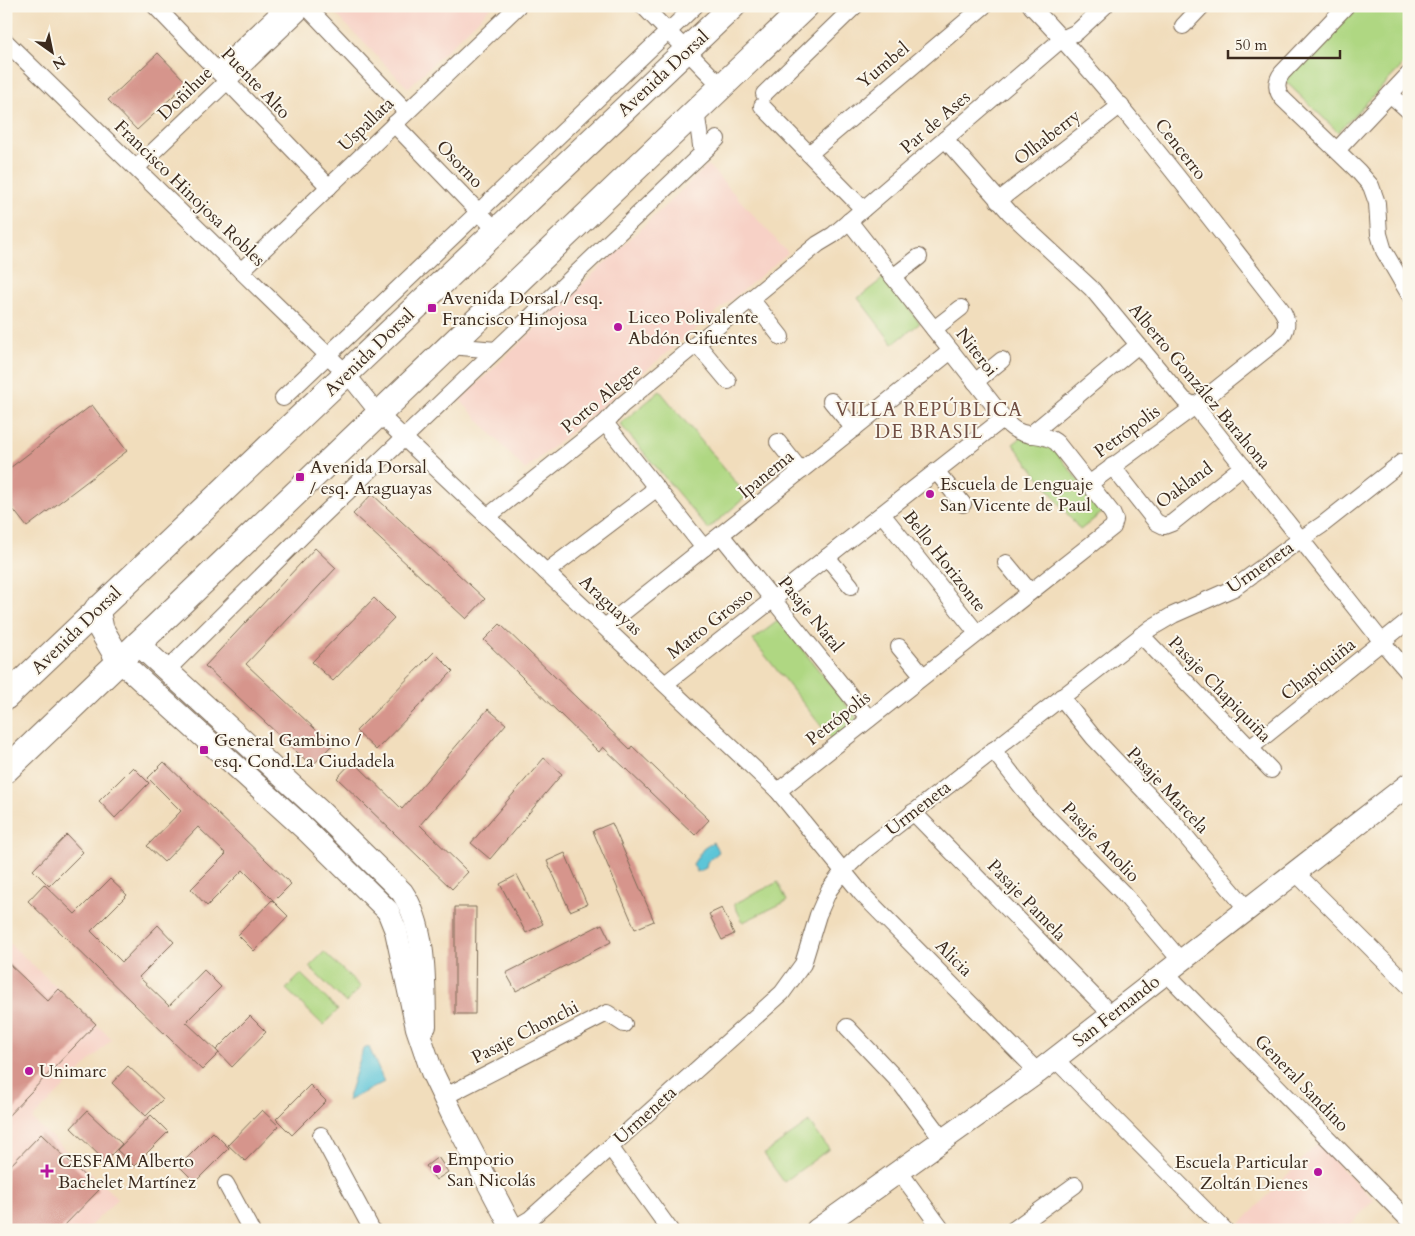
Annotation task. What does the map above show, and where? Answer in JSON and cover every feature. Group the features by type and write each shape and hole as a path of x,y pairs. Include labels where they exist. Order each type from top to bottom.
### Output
{"main road":[{"name":"Avenida Dorsal","path":"6,697 733,6"},
{"path":"6,770 806,6"},
{"path":"97,609 101,629 128,652"}],"street":[{"name":"Puente Alto","path":"155,6 329,187"},
{"name":"Doñihue","path":"136,168 285,6"},
{"name":"Doñihue","path":"222,76 306,6"},
{"path":"306,6 407,112"},
{"name":"Uspallata","path":"241,271 518,6"},
{"path":"643,6 721,86"},
{"name":"Avenida Dorsal","path":"283,398 695,6"},
{"path":"855,6 763,100 809,154 864,210"},
{"name":"Yumbel","path":"809,154 984,6"},
{"name":"Cencerro","path":"1031,6 1121,105 1282,309 1287,320 1287,326"},
{"name":"Par de Ases","path":"834,235 1062,39 1077,32 1105,6"},
{"path":"1183,26 1202,6"},
{"path":"1346,6 1282,73 1277,85 1283,99 1337,150 1371,186 1377,202 1379,234 1384,251 1408,290"},
{"name":"Francisco Hinojosa Robles","path":"6,42 346,374"},
{"path":"1337,150 1409,74"},
{"path":"1390,94 1409,111"},
{"name":"Olhaberry","path":"998,201 1121,105"},
{"path":"696,110 702,153"},
{"name":"Osorno","path":"394,124 496,230"},
{"path":"166,671 404,438 716,139"},
{"name":"Alberto González Barahona","path":"945,139 998,201 1092,289 1184,400 1195,406 1382,643 1409,673"},
{"name":"Niteroi","path":"849,222 1016,432 1052,439 1089,484"},
{"name":"Porto Alegre","path":"487,517 606,423 622,405 818,244 834,235"},
{"path":"893,277 919,257"},
{"path":"751,300 781,337"},
{"path":"934,329 961,308"},
{"name":"Petrópolis","path":"778,791 1115,524 1114,516 1089,484 1195,406 1278,340 1287,326"},
{"path":"697,344 728,381"},
{"path":"1030,434 1138,345"},
{"path":"450,346 496,350"},
{"name":"Ipanema","path":"606,627 952,352"},
{"path":"975,382 1002,360"},
{"name":"Araguayas","path":"346,374 379,414 778,791 844,870"},
{"path":"831,401 854,429"},
{"name":"Matto Grosso","path":"665,684 1004,418"},
{"path":"606,423 704,548"},
{"path":"778,442 801,471"},
{"name":"Urmeneta","path":"512,1229 530,1219 790,984 807,954 823,901 844,870 864,851 1141,635 1173,615 1234,588 1322,525 1402,462"},
{"name":"Oakland","path":"1112,466 1156,522 1164,526 1172,523 1243,466"},
{"path":"936,472 963,504"},
{"path":"546,572 657,488"},
{"name":"Bello Horizonte","path":"882,514 976,634"},
{"name":"Pasaje Natal","path":"721,535 869,719"},
{"path":"827,557 851,586"},
{"path":"1006,563 1030,592"},
{"name":"Chapiquiña","path":"1250,748 1409,620"},
{"name":"Pasaje Chapiquiña","path":"1141,635 1271,770"},
{"path":"899,647 923,676"},
{"path":"128,652 166,671 320,812 402,892 411,907 416,924 424,976 426,1055"},
{"path":"128,652 382,903 396,931 410,1001 426,1055 444,1097 512,1229"},
{"name":"Pasaje Marcela","path":"1061,697 1094,738 1183,833 1248,909"},
{"name":"Pasaje Anolio","path":"993,750 1036,805 1123,893 1174,967"},
{"name":"San Fernando","path":"817,1230 1046,1066 1409,784"},
{"path":"306,830 320,812"},
{"name":"Pasaje Pamela","path":"913,812 1112,1015"},
{"name":"Alicia","path":"844,870 861,893 1046,1066"},
{"path":"1295,872 1409,986"},
{"name":"General Sandino","path":"1174,967 1409,1221"},
{"name":"Pasaje Chonchi","path":"444,1097 608,1013 624,1024"},
{"path":"847,1027 901,1084 943,1140"},
{"path":"1046,1066 1224,1230"},
{"path":"320,1135 372,1230"},
{"path":"610,1147 670,1230"},
{"path":"899,1171 942,1230"},
{"path":"226,1184 251,1230"},
{"path":"1013,1230 1076,1185"}],"shaded area":[{"path":"328,6 492,6 408,88"},
{"name":"Liceo Polivalente Abdón Cifuentes","path":"708,165 788,253 525,470 460,400"},
{"path":"6,940 112,1039 32,1119 118,1199 86,1230 6,1230"},
{"name":"Escuela Particular Zoltán Dienes","path":"1317,1144 1374,1200 1345,1230 1243,1230 1238,1226"}],"green space":[{"path":"1356,6 1409,6 1409,59 1338,132 1284,80"},
{"path":"885,277 920,323 893,344 858,298"},
{"path":"660,391 747,496 708,529 620,424"},
{"path":"1036,426 1103,512 1080,530 1013,444"},
{"path":"779,620 859,721 833,741 753,640"},
{"path":"778,882 787,901 743,922 734,904"},
{"path":"324,952 361,987 346,1003 309,967"},
{"path":"301,974 338,1010 323,1025 286,989"},
{"path":"809,1122 829,1149 784,1182 764,1154"}],"water":[{"path":"713,842 719,852 707,862 706,868 697,872 693,864 703,849"},
{"path":"369,1047 384,1082 347,1101 363,1049"}],"building":[{"path":"158,53 187,83 137,130 108,100"},
{"path":"92,405 127,451 27,527 6,500 6,471"},
{"path":"372,494 485,599 466,619 353,514"},
{"path":"315,548 336,568 246,664 332,745 312,766 205,666"},
{"path":"374,598 394,618 333,681 312,662"},
{"path":"500,624 630,749 632,746 709,820 695,835 603,747 599,752 484,640"},
{"path":"434,652 453,671 376,750 356,731"},
{"path":"488,709 506,724 420,825 468,872 452,889 337,778 353,761 402,809"},
{"path":"544,758 562,774 490,859 471,843"},
{"path":"164,762 291,884 274,901 243,870 207,906 191,889 226,854 198,827 164,862 147,846 181,811 148,778"},
{"path":"133,767 149,783 115,818 99,801"},
{"path":"612,823 654,921 635,929 593,831"},
{"path":"67,835 83,852 49,886 33,870"},
{"path":"565,853 587,904 570,911 547,861"},
{"path":"517,875 543,924 526,933 500,884"},
{"path":"110,879 127,895 91,931 122,962 158,925 174,942 139,977 169,1006 204,970 221,987 186,1022 219,1053 202,1070 28,901 44,884 75,914"},
{"path":"272,900 288,916 254,951 238,935"},
{"path":"455,907 476,907 475,1014 455,1014"},
{"path":"722,908 734,934 722,940 709,914"},
{"path":"602,924 611,942 516,991 506,973"},
{"name":"Unimarc","path":"6,961 48,1001 59,989 96,1024 6,1118"},
{"path":"250,1016 266,1032 232,1067 216,1050"},
{"path":"128,1066 163,1099 146,1116 112,1083"},
{"path":"310,1085 326,1101 292,1135 276,1119"},
{"path":"262,1110 279,1126 245,1161 228,1145"},
{"path":"87,1111 122,1144 105,1161 71,1128"},
{"path":"151,1115 168,1132 134,1166 117,1150"},
{"path":"213,1132 229,1148 195,1182 179,1166"},
{"name":"CESFAM Alberto Bachelet Martínez","path":"41,1134 99,1190 60,1230 6,1230 6,1170"},
{"name":"Emporio San Nicolás","path":"438,1157 448,1172 436,1180 426,1166"}],"place":[{"name":"Avenida Dorsal / esq. Francisco Hinojosa","path":"432,308"},
{"name":"Liceo Polivalente Abdón Cifuentes","path":"618,327"},
{"name":"Avenida Dorsal / esq. Araguayas","path":"300,477"},
{"name":"Escuela de Lenguaje San Vicente de Paul","path":"930,494"},
{"name":"General Gambino / esq. Cond.La Ciudadela","path":"204,750"},
{"name":"Unimarc","path":"29,1071"},
{"name":"Emporio San Nicolás","path":"437,1169"},
{"name":"CESFAM Alberto Bachelet Martínez","path":"47,1171"},
{"name":"Escuela Particular Zoltán Dienes","path":"1318,1172"}],"district":[{"name":"VILLA REPÚBLICA DE BRASIL","path":"929,420"}]}
